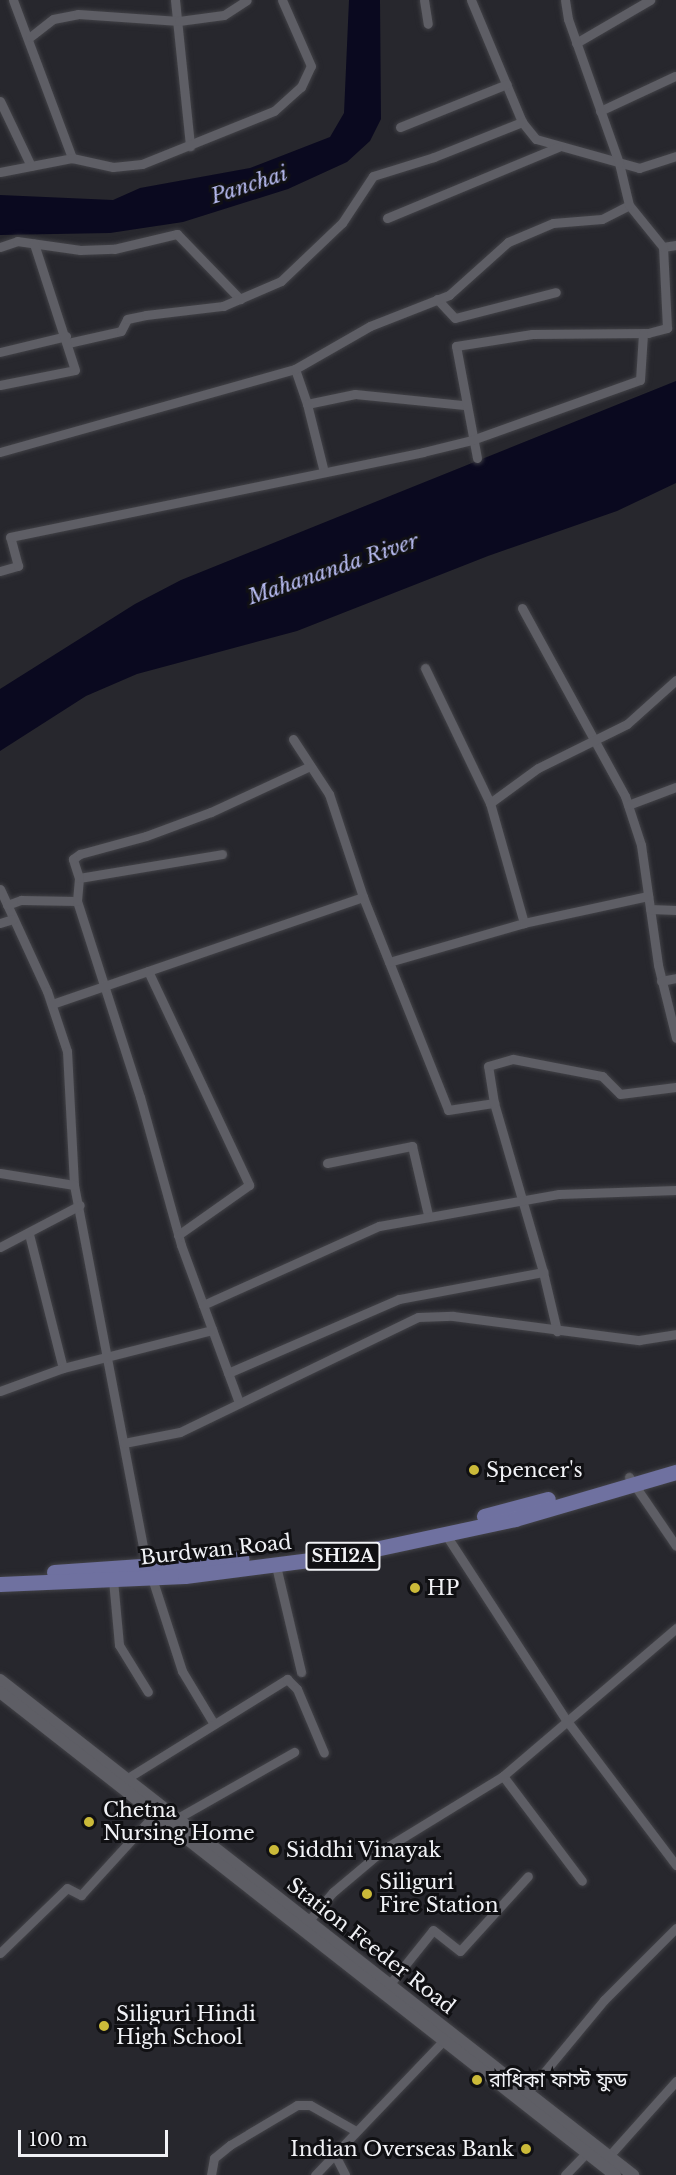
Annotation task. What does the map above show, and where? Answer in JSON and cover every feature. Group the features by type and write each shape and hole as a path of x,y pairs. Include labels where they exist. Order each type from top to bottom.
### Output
{"main road":[{"name":"Burdwan Road","path":"0,1574 149,1573 276,1566 446,1535 631,1481 676,1462"},
{"name":"Burdwan Road","path":"0,1584 113,1580 353,1545 676,1472"}],"street":[{"path":"13,0 30,37 72,158"},
{"path":"175,0 179,21 183,96 190,146"},
{"path":"30,37 53,19 78,14 179,21 224,15 246,0"},
{"path":"0,172 72,158 113,167 142,164 274,111 301,87 311,66 282,0"},
{"path":"424,0 428,24"},
{"path":"471,0 522,122 536,139 639,168 676,156"},
{"path":"477,458 464,405 456,346 532,333 643,333 667,328 663,247 629,205 619,163 576,42 565,0"},
{"path":"576,42 650,0"},
{"path":"600,111 675,76"},
{"path":"400,127 507,84"},
{"path":"0,101 31,166"},
{"path":"0,352 121,331 127,319 146,315 223,306 281,281 300,266 342,223 373,176 434,157 522,122"},
{"path":"387,218 558,147"},
{"path":"0,452 295,369 370,326 449,295 508,242 553,223 602,219 629,205"},
{"path":"0,247 17,241 80,250 114,249 177,234 240,299"},
{"path":"0,385 75,370 34,244"},
{"path":"663,247 676,245"},
{"path":"437,299 455,318 556,292"},
{"path":"0,571 18,566 10,537 472,440 640,380 643,333"},
{"path":"295,369 307,404 324,472"},
{"path":"307,404 355,394 464,405"},
{"path":"522,608 628,805 641,845 661,981 676,1038"},
{"path":"425,668 490,803 524,923"},
{"path":"490,803 538,768 627,724 676,680"},
{"path":"293,740 329,794 363,897 448,1110 494,1103"},
{"path":"239,1403 178,1235 105,986 77,901 79,878 73,859 80,854 211,812 310,766"},
{"path":"628,805 676,787"},
{"path":"79,878 222,854"},
{"path":"0,889 52,1004 67,1051 71,1080 74,1185 80,1205 149,1573 182,1671 214,1724"},
{"path":"389,962 524,923 648,896"},
{"path":"52,1004 363,897"},
{"path":"7,905 21,900 77,901"},
{"path":"650,909 676,910"},
{"path":"0,923 12,918"},
{"path":"148,971 249,1185 178,1235"},
{"path":"661,981 676,978"},
{"path":"556,1331 543,1272 519,1201 494,1103 488,1066 513,1059 602,1076 608,1079 614,1093 620,1094 676,1087"},
{"path":"327,1163 412,1146 428,1215"},
{"path":"0,1173 74,1185"},
{"path":"203,1305 380,1226 428,1215 559,1194 676,1190"},
{"path":"0,1247 29,1234 80,1205"},
{"path":"29,1234 63,1368"},
{"path":"228,1373 399,1299 543,1272"},
{"path":"124,1443 180,1432 418,1317 453,1316 639,1340 676,1334"},
{"path":"0,1391 63,1368 212,1330"},
{"path":"631,1481 676,1546"},
{"path":"446,1535 567,1721 676,1865"},
{"path":"276,1566 300,1672"},
{"path":"113,1580 119,1645 148,1692"},
{"path":"305,1926 333,1892 402,1834 503,1776 676,1628"},
{"path":"126,1779 286,1679 297,1689 324,1753"},
{"name":"Station Feeder Road","path":"0,1680 176,1819 443,2041 591,2149 609,2157 633,2175"},
{"name":"Station Feeder Road","path":"0,1692 154,1815 389,1985 527,2092 591,2149 615,2175"},
{"path":"176,1819 294,1752"},
{"path":"503,1776 582,1881"},
{"path":"0,1953 67,1888 81,1895 154,1815"},
{"path":"389,1985 434,1930 460,1951 528,1876"},
{"path":"527,2092 604,2000 676,1928"},
{"path":"315,2175 409,2081 443,2041"},
{"path":"609,2157 676,2081"},
{"path":"211,2175 214,2158 230,2145 297,2105 310,2105 357,2131"},
{"path":"565,2175 591,2149"},
{"path":"335,2155 345,2175"}],"water":[{"name":"Panchai","path":"349,0 380,0 381,119 370,141 347,162 288,189 183,222 110,233 0,235 0,195 113,200 140,188 250,168 330,137 344,113"},
{"name":"Mahananda River","path":"676,381 676,483 617,511 488,556 297,631 137,674 86,696 0,751 0,689 135,604 181,580"}],"place":[{"name":"Spencer's","path":"474,1470"},
{"name":"HP","path":"415,1588"},
{"name":"Chetna Nursing Home","path":"89,1822"},
{"name":"Siddhi Vinayak","path":"274,1850"},
{"name":"Siliguri Fire Station","path":"367,1894"},
{"name":"Siliguri Hindi High School","path":"104,2026"},
{"name":"রাধিকা ফাস্ট ফুড","path":"477,2080"},
{"name":"Indian Overseas Bank","path":"526,2149"}]}
